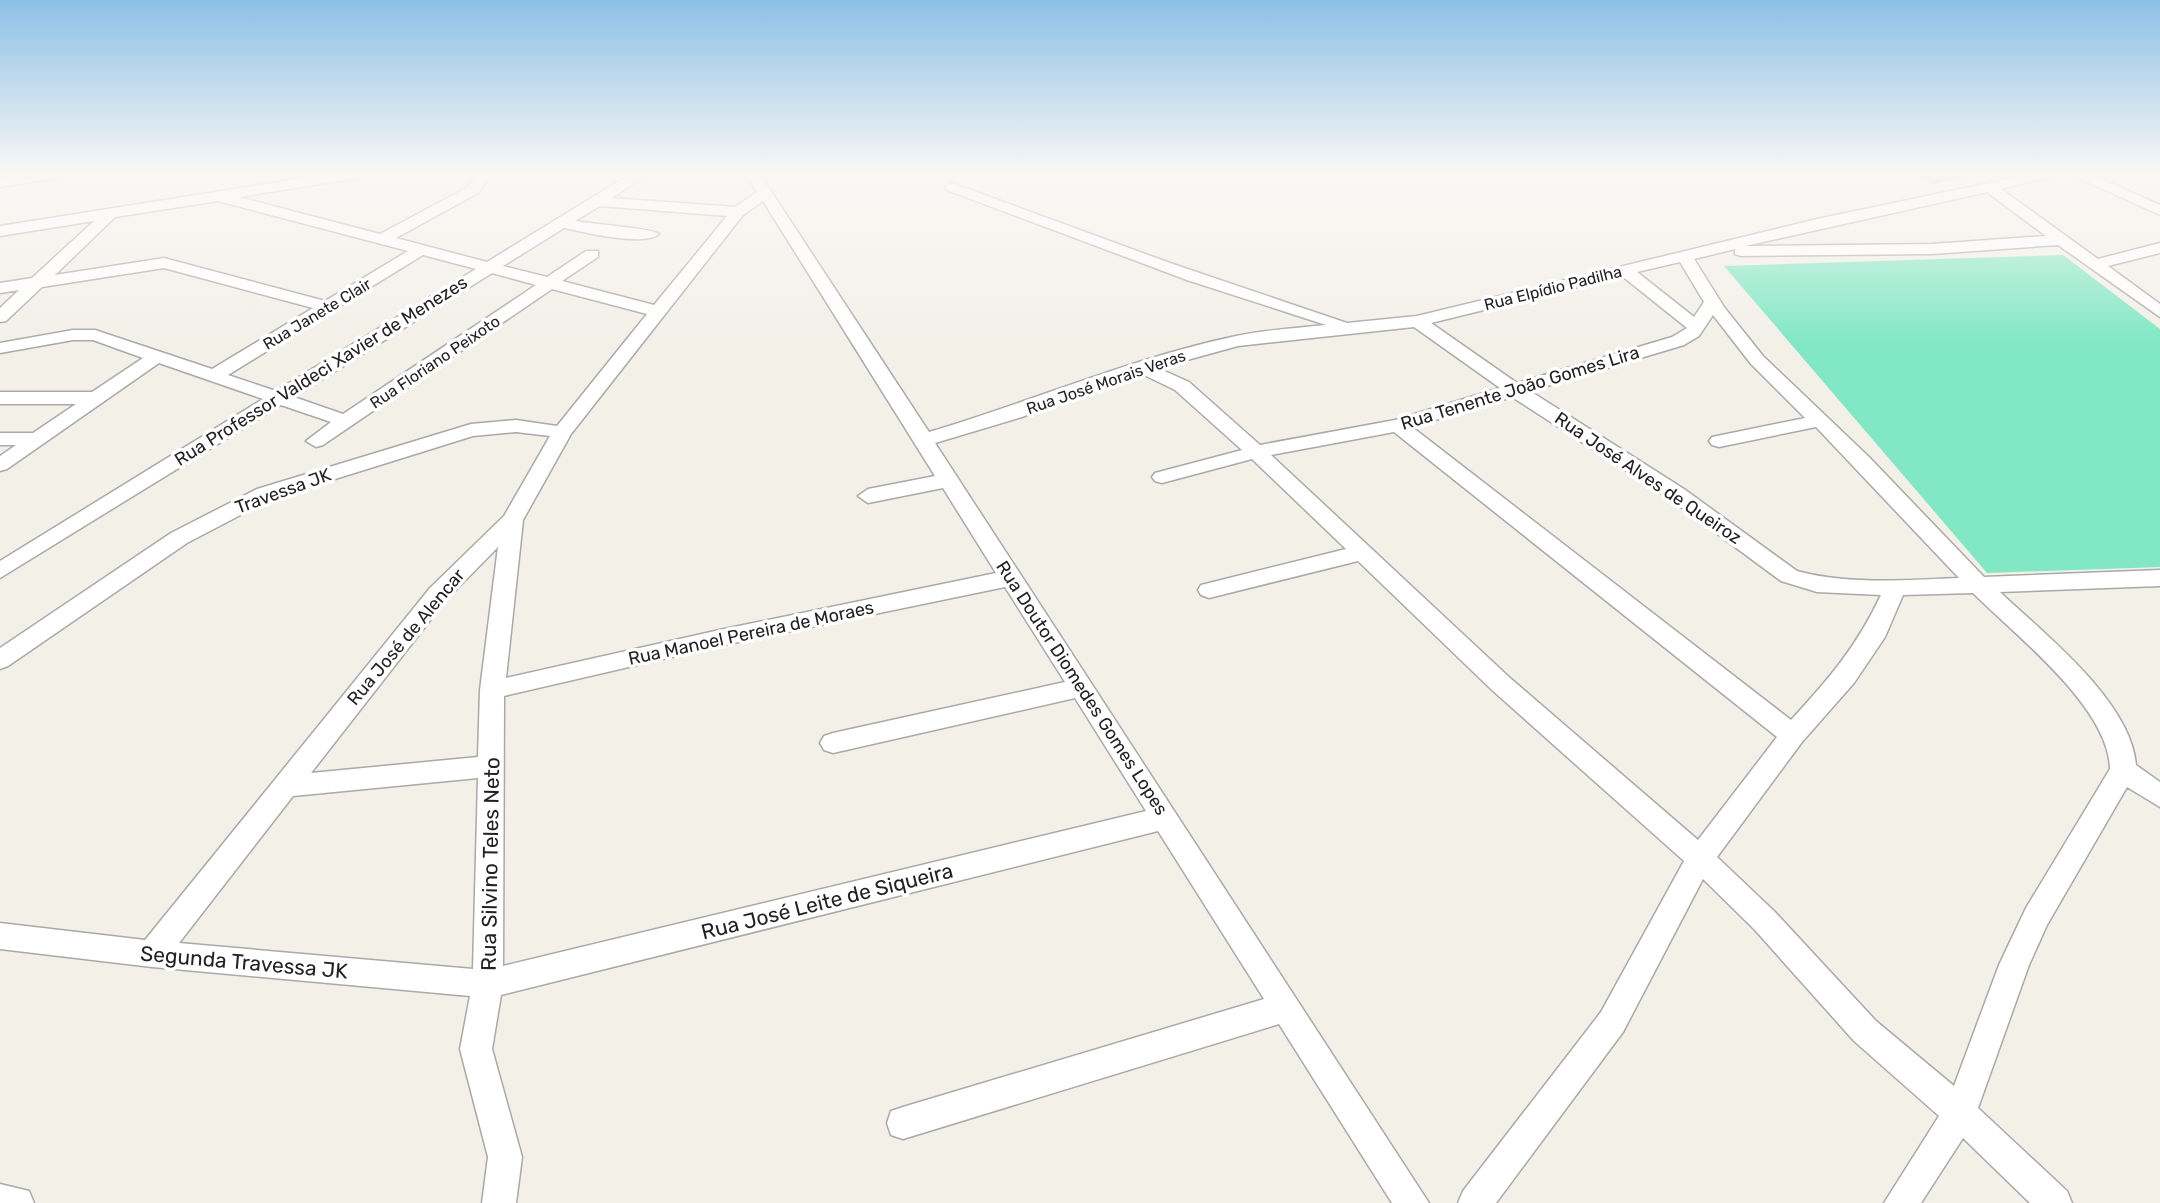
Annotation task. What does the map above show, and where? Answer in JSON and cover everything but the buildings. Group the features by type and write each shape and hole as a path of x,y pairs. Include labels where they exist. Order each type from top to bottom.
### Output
{"street":[{"path":"0,317 94,229"},
{"path":"340,229 554,282 660,312"},
{"path":"381,240 401,229"},
{"name":"Rua Professor Valdeci Xavier de Menezes","path":"0,571 552,229"},
{"path":"592,229 651,234"},
{"name":"Rua José de Alencar","path":"152,954 438,594 512,520 562,432 725,229"},
{"name":"Rua Doutor Diomedes Gomes Lopes","path":"789,229 1412,1203"},
{"path":"1068,229 1266,303 1352,327"},
{"name":"Rua Elpídio Padilha","path":"1417,321 1797,229"},
{"path":"2048,229 2160,312"},
{"path":"1703,251 1932,249 2063,240"},
{"path":"2097,264 2160,248"},
{"name":"Rua Janete Clair","path":"213,376 421,250"},
{"name":"Rua Floriano Peixoto","path":"316,441 592,254"},
{"path":"1684,255 1712,303 1758,361 1980,586 2050,653 2112,727 2123,751 2123,771 2036,917 2014,965 1960,1112 1901,1203"},
{"path":"0,288 164,263 330,307"},
{"path":"1624,270 1697,327"},
{"name":"Rua Tenente João Gomes Lira","path":"1162,477 1256,452 1398,425 1678,341 1697,327 1712,303"},
{"name":"Rua José Morais Veras","path":"924,440 1015,414 1141,367 1237,341 1417,321"},
{"name":"Rua José Alves de Queiroz","path":"1417,321 1516,391 1677,494 1789,576 1817,583 1895,588 2160,578"},
{"path":"0,348 85,334 345,421"},
{"path":"0,466 156,357"},
{"path":"1141,367 1182,386 1256,452 1501,684 1700,858 1764,920 1865,1031 1960,1112 2055,1203"},
{"path":"0,398 98,398"},
{"path":"1719,441 1819,421"},
{"path":"1398,425 1793,735"},
{"name":"Travessa JK","path":"0,660 179,538 264,494 471,430 516,426 562,432"},
{"path":"0,439 38,439"},
{"path":"869,496 949,480"},
{"name":"Rua Silvino Teles Neto","path":"499,1203 505,1157 476,1049 488,984 492,690 512,520"},
{"path":"1209,590 1360,553"},
{"name":"Rua Manoel Pereira de Moraes","path":"492,690 724,637 1010,578"},
{"path":"1475,1203 1612,1022 1700,858 1793,735 1845,677 1873,637 1895,588"},
{"path":"833,743 1080,688"},
{"path":"283,786 491,766"},
{"path":"2123,771 2160,796"},
{"name":"Rua José Leite de Siqueira","path":"488,984 1165,818"},
{"name":"Segunda Travessa JK","path":"0,936 152,954 488,984"},
{"path":"903,1124 1287,1007"},
{"path":"0,1201 17,1203"}],"green space":[{"path":"2063,255 2160,329 2160,567 1987,573 1724,266"}]}
